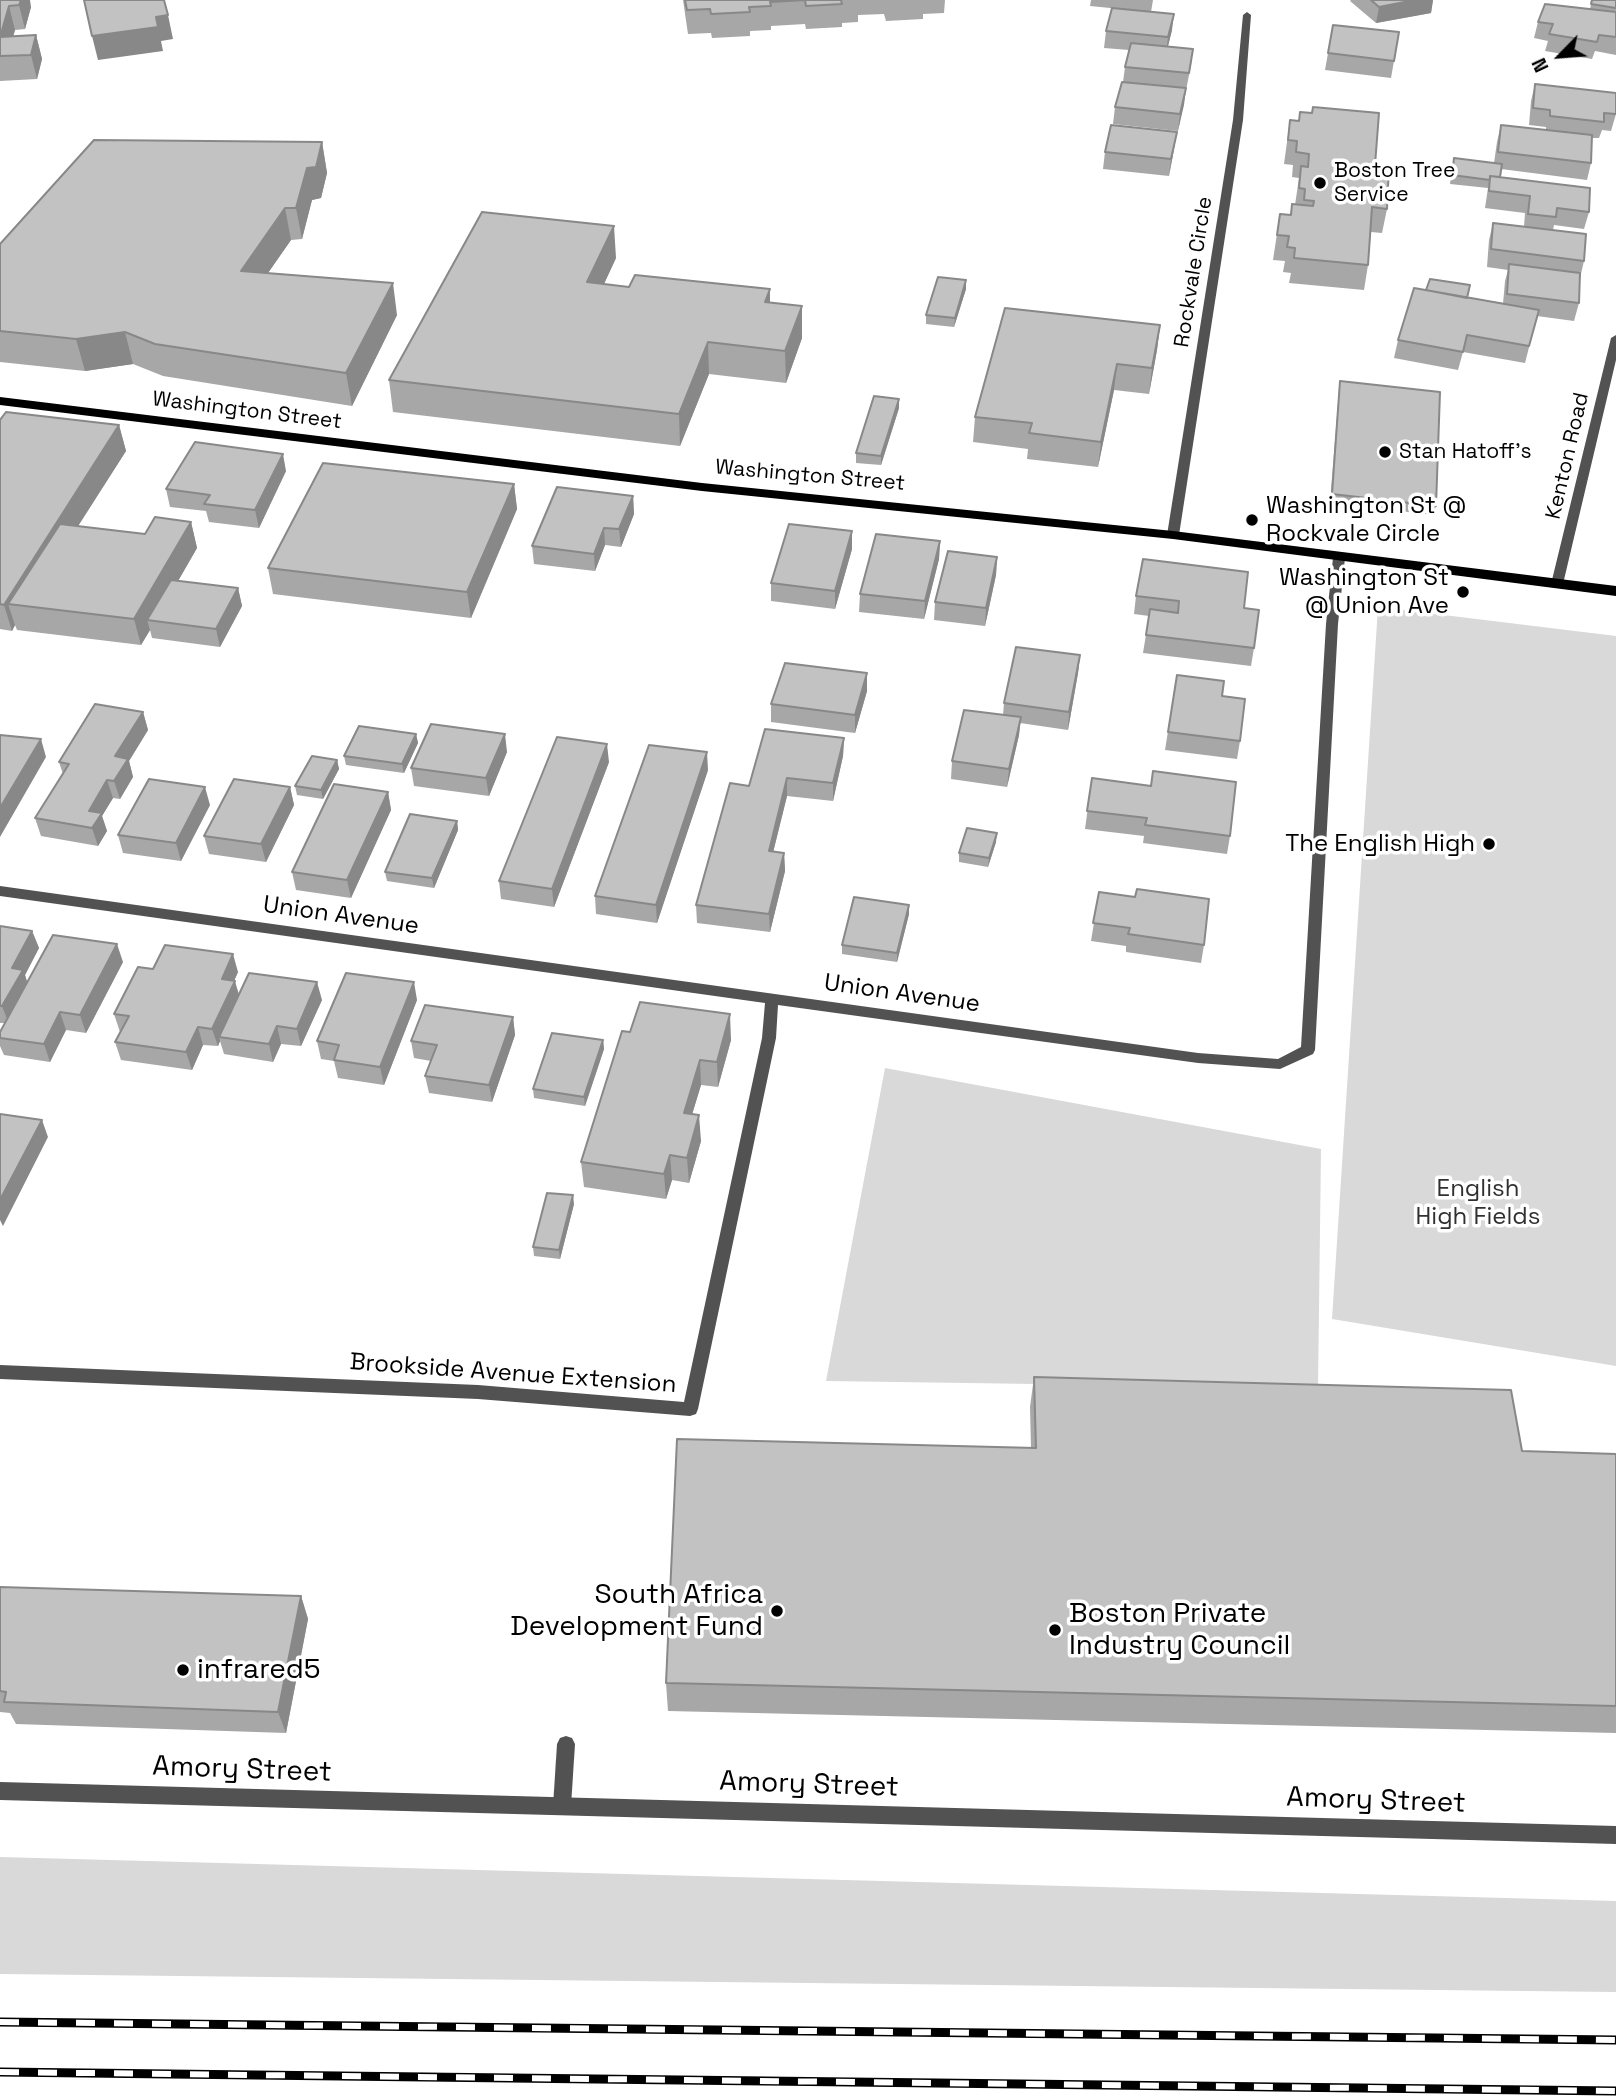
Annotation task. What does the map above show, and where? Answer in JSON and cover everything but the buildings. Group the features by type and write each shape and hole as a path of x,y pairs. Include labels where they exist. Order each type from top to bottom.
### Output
{"main road":[{"name":"Washington Street","path":"0,401 702,487 1173,535 1616,591"}],"street":[{"name":"Rockvale Circle","path":"1173,535 1238,120 1247,15"},
{"name":"Kenton Road","path":"1557,584 1616,338"},
{"name":"Union Avenue","path":"0,891 1198,1058 1280,1064 1308,1050 1332,624 1339,558"},
{"name":"Brookside Avenue Extension","path":"0,1372 478,1392 690,1409 769,1038 772,999"},
{"path":"562,1806 566,1744"},
{"name":"Amory Street","path":"0,1791 1616,1835"}],"green space":[{"name":"English High Fields","path":"1378,607 1616,636 1616,1366 1332,1319"},
{"path":"885,1068 1321,1149 1318,1388 826,1381"},
{"path":"0,1857 1616,1901 1616,1992 0,1974"}],"railway":[{"path":"0,2022 1616,2040"},
{"path":"0,2072 1616,2091"}],"place":[{"name":"Boston Tree Service","path":"1320,183"},
{"name":"Stan Hatoff's","path":"1385,452"},
{"name":"Washington St @ Rockvale Circle","path":"1252,520"},
{"name":"Washington St @ Union Ave","path":"1463,592"},
{"name":"The English High","path":"1489,844"},
{"name":"South Africa Development Fund","path":"777,1611"},
{"name":"Boston Private Industry Council","path":"1055,1630"},
{"name":"infrared5","path":"183,1670"}]}
